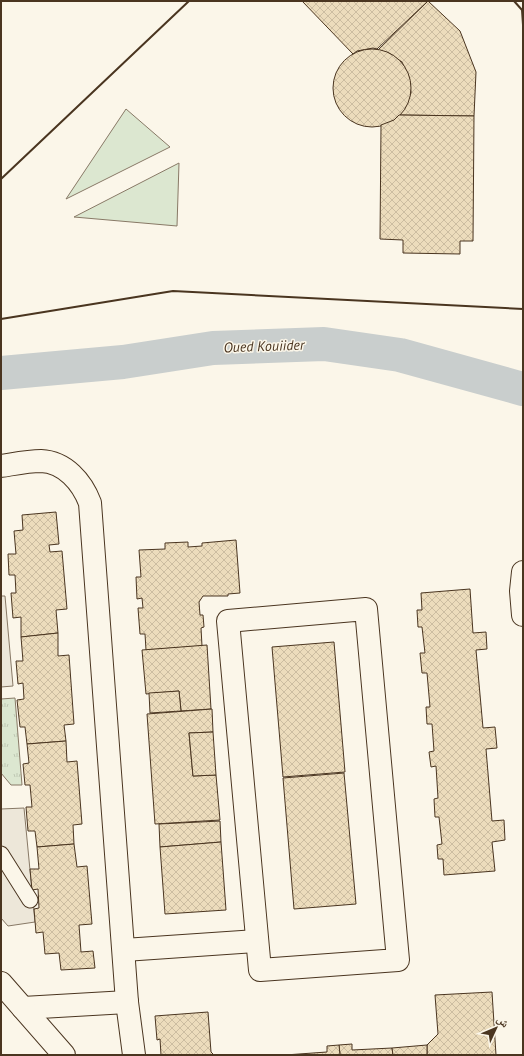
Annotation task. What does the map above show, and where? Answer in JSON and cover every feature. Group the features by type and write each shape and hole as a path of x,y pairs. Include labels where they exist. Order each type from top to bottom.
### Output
{"street":[{"path":"1,466 41,461 52,464 72,474 80,483 90,503 127,1002 134,1055"},
{"path":"523,572 521,591 523,615"},
{"path":"366,609 398,960 260,970 257,941 228,621 366,609"},
{"path":"124,950 257,941"},
{"path":"1,983 64,1055"},
{"path":"23,1008 127,1002"}],"lane":[{"path":"1,854 30,900"}],"green space":[{"path":"126,109 170,147 66,199"},
{"path":"179,163 177,226 74,217"},
{"path":"15,698 22,785 11,785 1,773 1,699"}],"shaded area":[{"path":"1,596 5,596 13,686 1,687"},
{"path":"24,808 35,922 8,926 1,918 1,809"}],"building":[{"path":"302,1 428,1 377,49 373,48 357,51 353,54"},
{"path":"428,1 460,31 476,72 474,116 399,115 405,108 411,93 409,77 402,62 389,53 378,50"},
{"path":"372,49 387,52 399,61 408,73 411,88 408,103 399,115 387,124 372,127 357,124 345,115 336,103 333,88 336,73 345,61 357,52"},
{"path":"399,115 474,116 473,241 460,241 460,254 403,253 403,240 380,239 381,125 394,120"},
{"path":"56,512 59,544 49,545 50,552 62,551 67,609 56,610 58,633 21,637 21,617 13,618 11,593 16,593 15,575 9,575 8,554 16,554 14,531 23,530 22,515"},
{"path":"236,540 240,593 228,594 228,596 203,596 199,602 200,615 203,615 204,627 201,628 202,646 146,650 145,634 140,634 138,608 143,608 142,598 137,599 136,577 141,577 139,550 165,549 165,543 188,542 188,547 202,546 202,543"},
{"path":"470,589 473,633 486,632 487,649 476,650 483,728 495,727 497,748 486,749 492,821 504,820 505,840 492,842 495,871 444,875 443,859 438,859 437,845 442,844 439,817 435,817 434,799 438,798 436,766 431,767 429,752 434,751 432,724 427,724 426,707 430,707 427,673 422,673 420,653 425,653 422,627 418,627 417,610 422,610 421,593"},
{"path":"58,633 58,656 69,655 74,724 64,725 66,741 27,744 25,727 20,727 17,700 24,699 23,683 18,684 16,661 23,661 21,637"},
{"path":"334,642 345,772 283,777 272,647"},
{"path":"207,645 211,709 181,711 179,691 146,694 142,650"},
{"path":"179,691 181,711 150,713 149,693"},
{"path":"212,709 213,732 189,733 193,776 216,775 220,820 155,824 147,714"},
{"path":"213,732 216,775 193,776 189,733"},
{"path":"66,741 67,762 77,761 82,824 73,825 74,844 37,847 35,831 28,831 26,807 32,807 30,785 25,785 23,764 29,763 27,744"},
{"path":"344,773 356,904 294,909 283,778"},
{"path":"220,821 221,842 160,847 159,824"},
{"path":"221,842 226,910 165,914 160,847"},
{"path":"74,844 77,867 87,866 92,924 79,925 81,952 93,951 95,968 61,970 59,953 45,954 43,932 36,933 34,909 39,908 38,889 32,890 30,869 39,869 37,847"},
{"path":"492,992 496,1055 427,1055 427,1045 438,1034 435,995"},
{"path":"208,1012 211,1052 214,1055 161,1055 160,1039 157,1040 155,1016"},
{"path":"352,1044 352,1050 392,1048 393,1055 340,1055 339,1045"},
{"path":"339,1045 340,1055 285,1055 327,1052 327,1046"},
{"path":"427,1045 427,1055 393,1055 392,1048"}],"waterway":[{"name":"Oued Kouiider","path":"1,373 123,362 213,348 324,344 400,355 523,389"}],"wall":[{"path":"1,179 189,1"},
{"path":"514,1 522,10 523,25"},
{"path":"1,319 173,291 523,309"}]}
